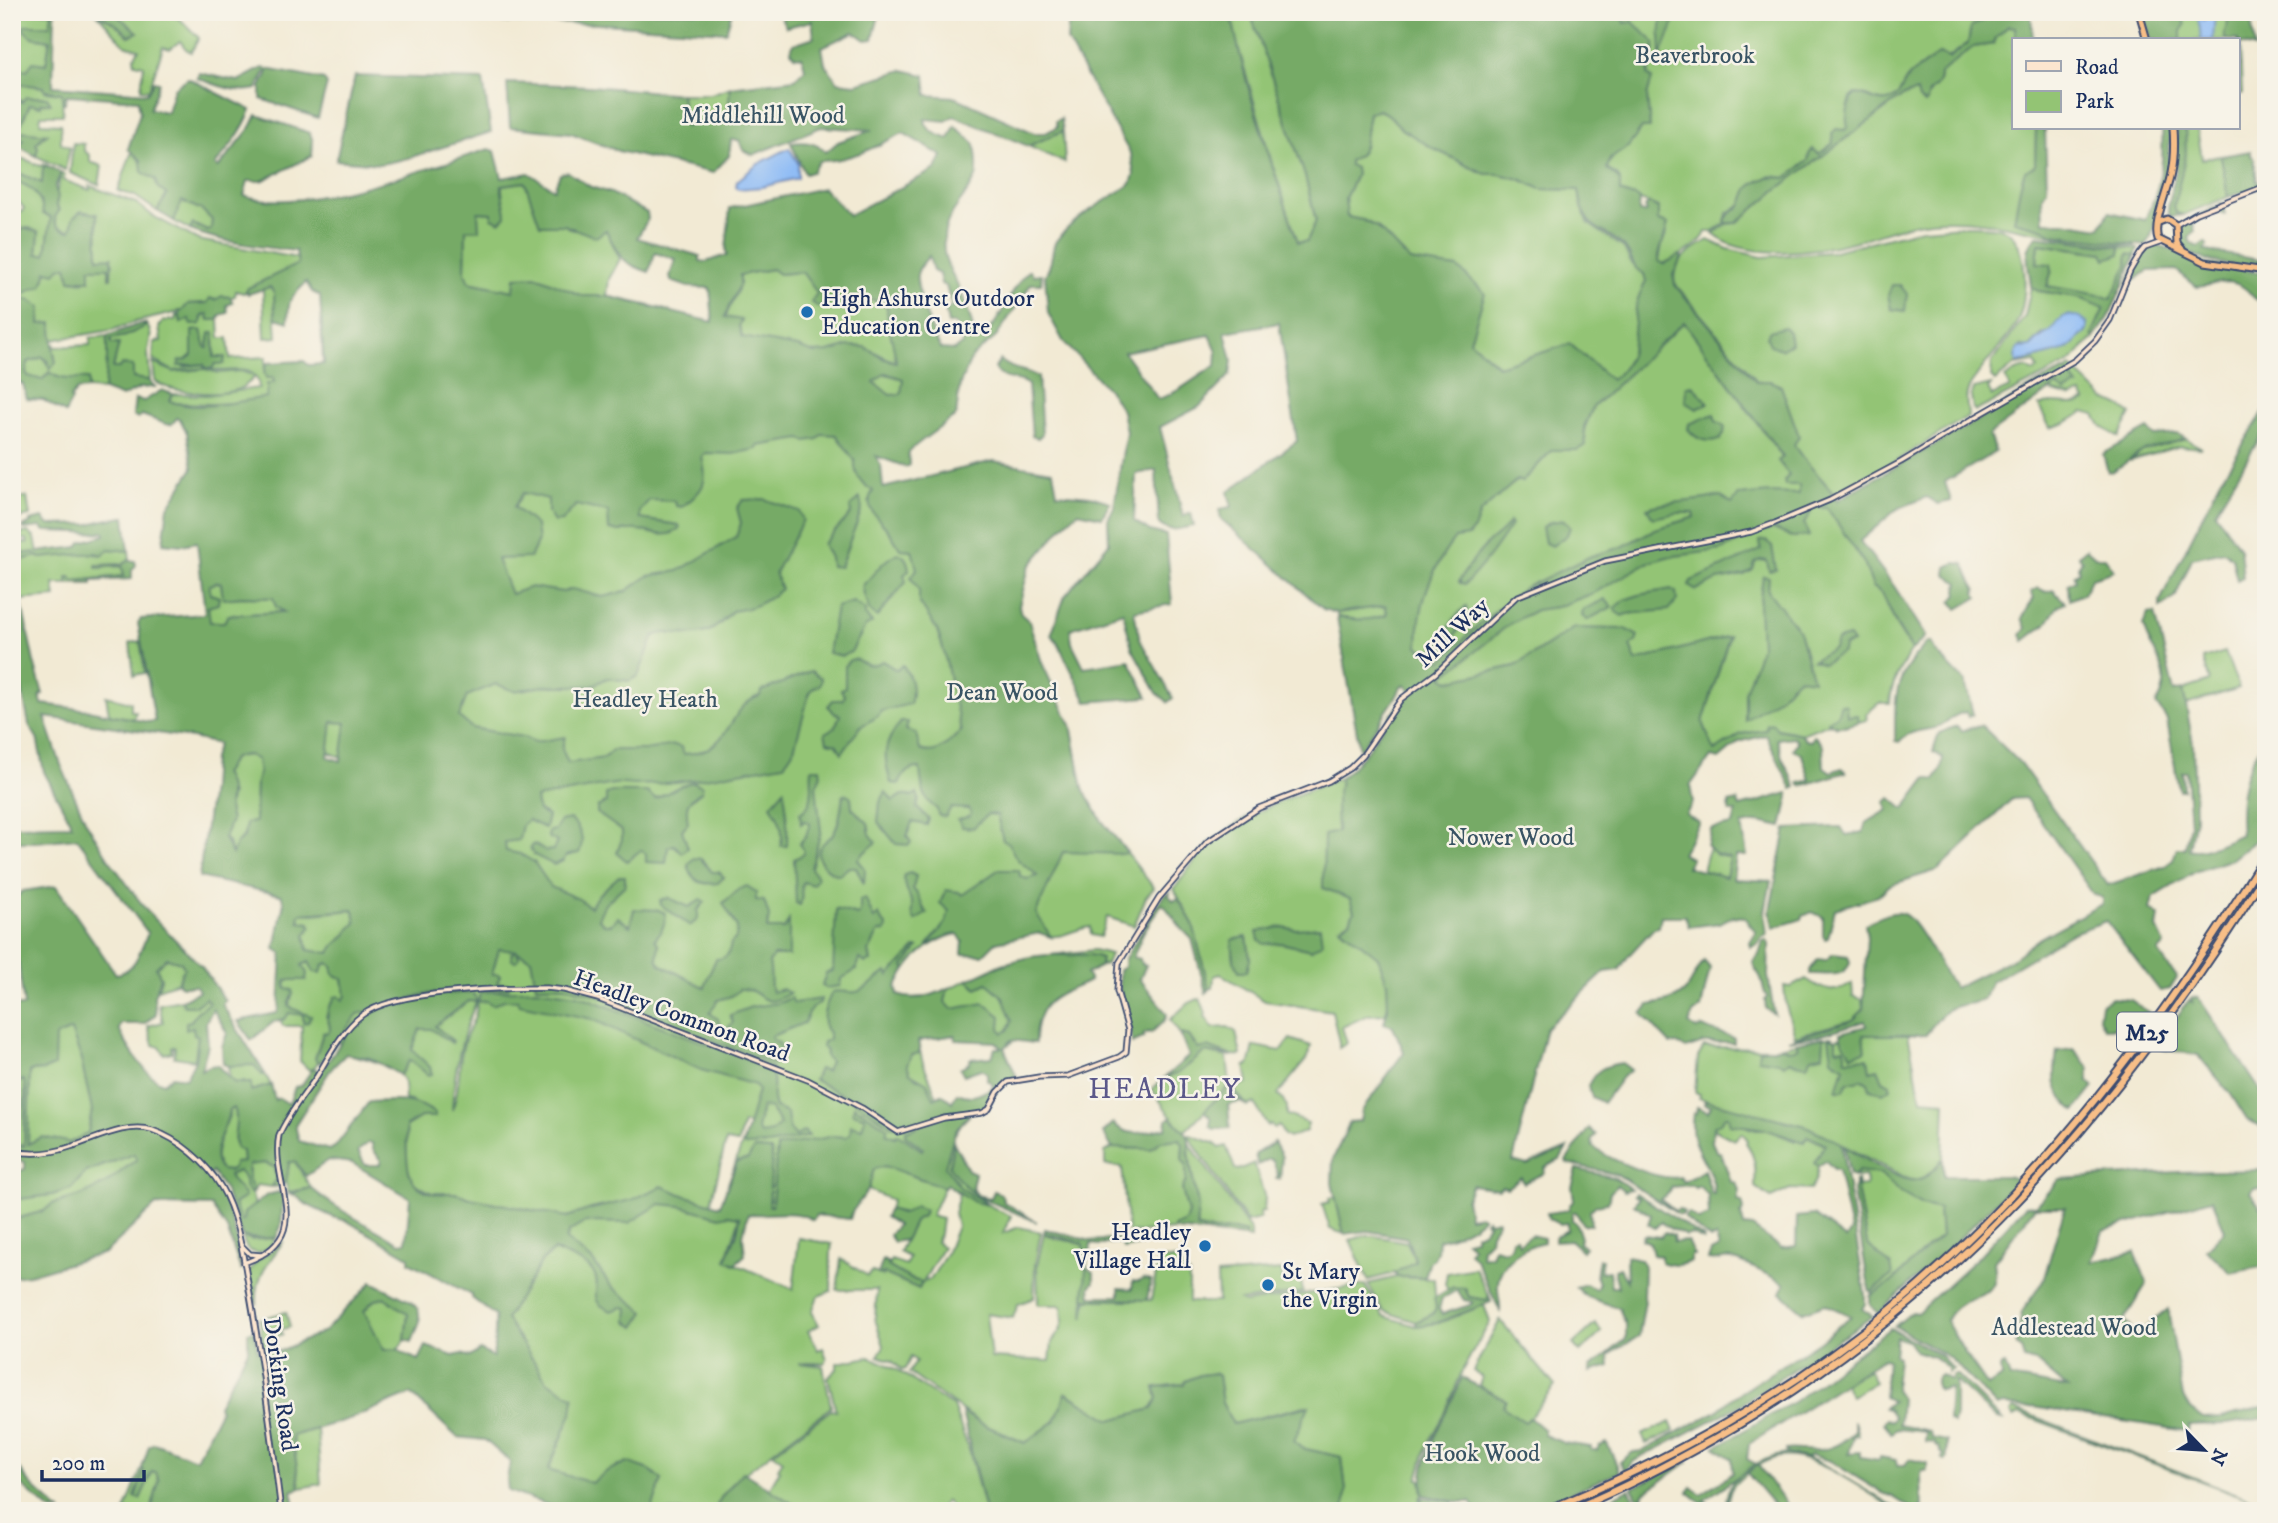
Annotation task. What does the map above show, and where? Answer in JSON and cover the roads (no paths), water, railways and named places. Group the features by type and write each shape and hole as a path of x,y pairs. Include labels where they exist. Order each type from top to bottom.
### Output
{"highway":[{"path":"2139,12 2146,38"},
{"path":"2174,130 2173,160 2156,235 2165,243 2205,262 2266,271"},
{"path":"2165,201 2166,219"},
{"path":"2166,219 2176,225 2177,238 2183,252"},
{"path":"2157,228 2162,220 2166,219"},
{"path":"2165,243 2172,243 2177,238"},
{"name":"M25","path":"1544,1511 1647,1465 1783,1388 1848,1343 1918,1286 2011,1197 2067,1133 2140,1041 2209,944 2266,854"},
{"name":"M25","path":"1568,1511 1662,1467 1789,1395 1897,1315 1978,1243 2068,1147 2151,1042 2219,947 2266,872"}],"main road":[{"path":"2176,225 2205,209 2266,186"},
{"name":"Mill Way","path":"898,1132 944,1118 982,1113 989,1109 998,1092 1008,1082 1070,1075 1124,1054 1128,1049 1129,1038 1117,991 1117,969 1162,894 1207,842 1227,827 1259,808 1329,781 1350,768 1363,755 1401,699 1436,673 1516,597 1605,561 1751,531 1830,500 1901,462 2075,360 2102,331 2115,311 2130,271 2149,246 2157,228"},
{"path":"2149,246 2165,243"},
{"name":"Headley Common Road","path":"244,1263 262,1255 276,1244 285,1224 284,1187 276,1154 282,1128 343,1037 360,1016 376,1008 428,995 547,988 598,999 808,1080 862,1108 898,1132"},
{"name":"Dorking Road","path":"12,1151 46,1153 136,1128 151,1130 170,1138 211,1173 224,1192 244,1263 261,1352 281,1511"},
{"path":"240,1244 250,1254 262,1255"}],"water":[{"path":"2197,12 2200,12 2203,20 2209,12 2215,12 2213,38 2200,38"},
{"path":"789,148 798,163 798,178 762,187 736,187 737,181 758,164"},
{"path":"2066,315 2080,317 2087,323 2087,330 2075,343 2063,351 2017,363 2015,356 2018,348 2031,347"}],"place":[{"name":"High Ashurst Outdoor Education Centre","path":"807,312"},
{"name":"Headley Village Hall","path":"1205,1246"},
{"name":"St Mary the Virgin","path":"1268,1285"}],"district":[{"name":"HEADLEY","path":"1165,1088"}],"park label":[{"name":"Beaverbrook","path":"1695,55"},
{"name":"Middlehill Wood","path":"763,115"},
{"name":"Dean Wood","path":"1002,692"},
{"name":"Headley Heath","path":"645,699"},
{"name":"Nower Wood","path":"1511,837"},
{"name":"Addlestead Wood","path":"2074,1327"},
{"name":"Hook Wood","path":"1482,1453"}]}
